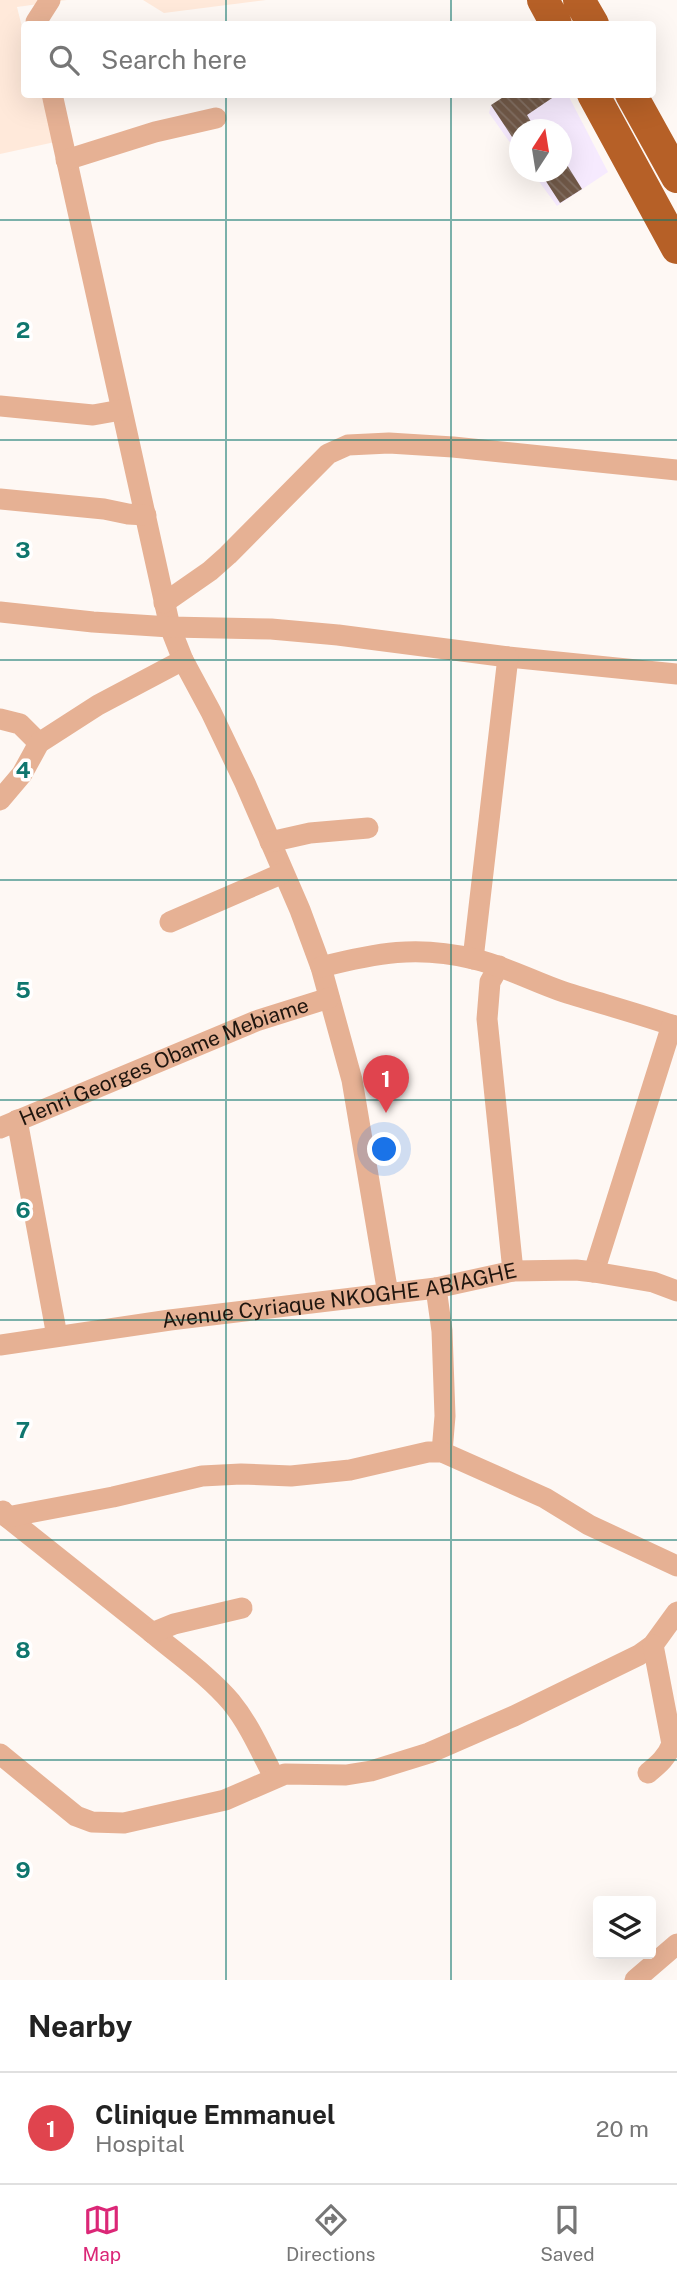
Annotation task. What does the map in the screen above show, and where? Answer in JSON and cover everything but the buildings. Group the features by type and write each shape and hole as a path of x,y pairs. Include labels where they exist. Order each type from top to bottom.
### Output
{"highway":[{"path":"543,0 554,21"},
{"path":"579,0 591,21"},
{"path":"595,98 677,248"},
{"path":"633,98 677,177"}],"street":[{"path":"30,0 35,21"},
{"path":"37,21 50,0"},
{"path":"53,98 170,626 183,660 211,712 270,842 321,967 352,1080 388,1294"},
{"path":"66,160 155,132 216,118"},
{"path":"0,405 93,415 121,410"},
{"path":"164,603 228,555 328,454 348,445 389,443 453,447 677,470"},
{"path":"0,499 146,515"},
{"path":"0,612 170,626 271,629 338,635 508,657 677,674"},
{"path":"473,959 508,657"},
{"path":"0,800 22,774 39,743 98,705 183,660"},
{"path":"0,719 20,724 39,743"},
{"path":"270,842 310,833 368,828"},
{"path":"170,922 283,873"},
{"path":"321,967 394,951 436,953 473,959 561,991 674,1026 594,1272"},
{"path":"499,967 490,982 487,1019 513,1271"},
{"name":"Henri Georges Obame Mebiame","path":"9,1124 256,1021 329,998"},
{"path":"9,1124 57,1336"},
{"name":"Avenue Cyriaque NKOGHE ABIAGHE","path":"0,1345 170,1320 436,1288 513,1271 594,1272 653,1282 677,1291"},
{"path":"436,1288 443,1344 445,1416 442,1452"},
{"path":"3,1512 113,1497 202,1476 303,1475 350,1470 428,1452 442,1452 545,1498 589,1525 677,1566"},
{"path":"3,1512 183,1657 230,1702 252,1735 274,1777"},
{"path":"152,1633 174,1624 242,1608"},
{"path":"0,1754 68,1810 85,1819 102,1823 124,1823 225,1800 285,1774 346,1775 371,1771 429,1752 514,1716 639,1655 653,1645 677,1612"},
{"path":"648,1773 668,1754 672,1744 653,1645"},
{"path":"635,1980 677,1944"}],"shaded area":[{"path":"0,0 67,0 17,7 21,23 21,98 42,98 55,142 0,154"},
{"path":"143,0 266,0 164,13"},
{"path":"503,98 570,98 608,172 557,206 539,182 572,182 572,119 509,119 509,141 489,113 491,105"}],"place":[{"name":"Clinique Emmanuel","path":"386,1113"}]}
